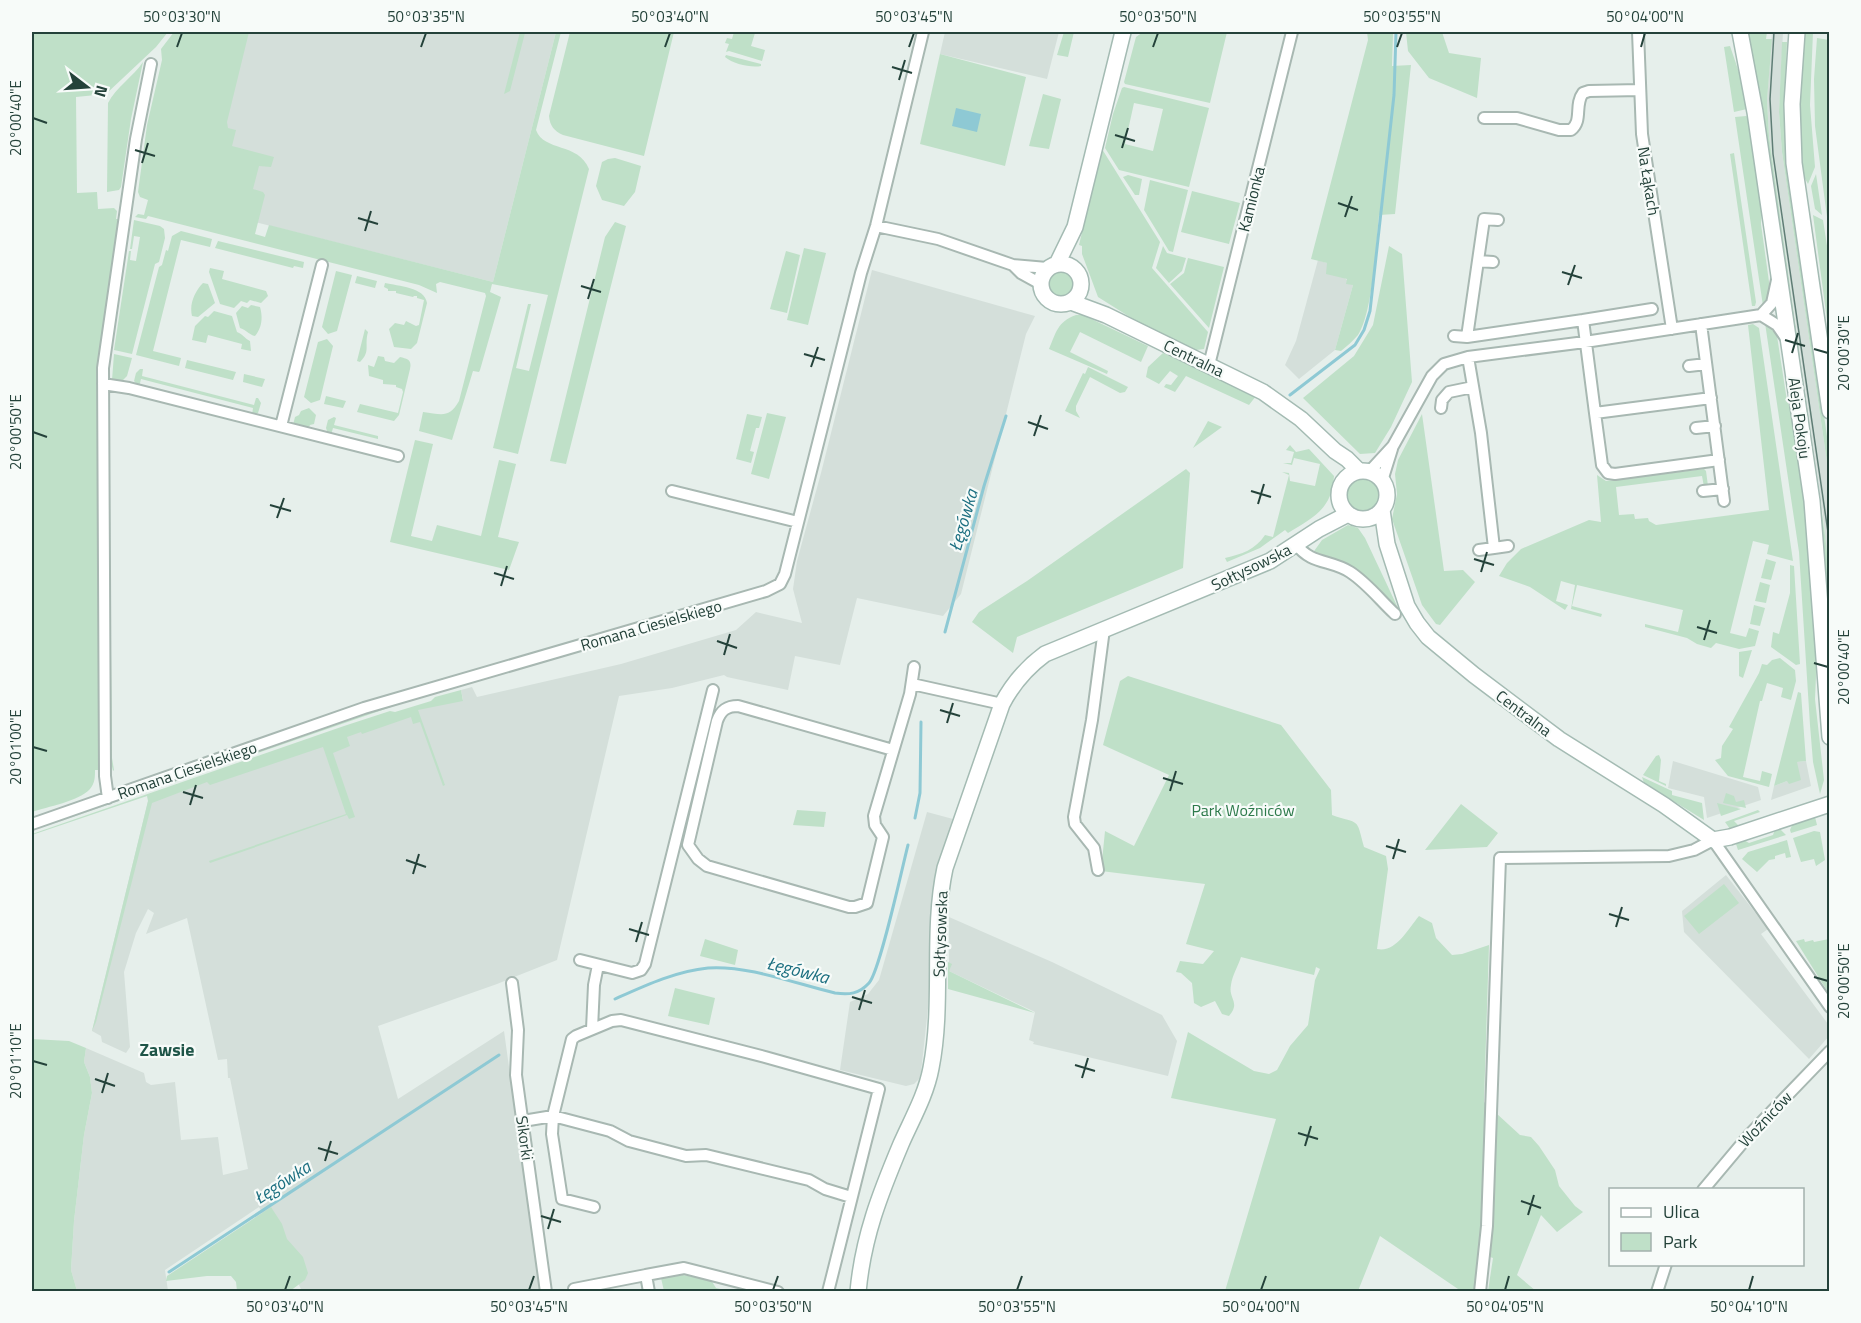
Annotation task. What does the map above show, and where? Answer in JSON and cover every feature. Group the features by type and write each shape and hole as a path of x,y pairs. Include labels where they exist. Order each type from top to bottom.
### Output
{"street":[{"name":"Romana Ciesielskiego","path":"32,824 364,708 771,590 780,584 784,577 861,273 876,226 923,32"},
{"path":"1075,227 1052,266 1042,275 1041,284 1044,294 1051,302 1060,305 1071,302 1078,296 1081,289 1081,279 1076,269 1075,227 1124,32"},
{"name":"Kamionka","path":"1209,365 1292,32"},
{"name":"Na Łąkach","path":"1638,32 1641,134 1672,329"},
{"name":"Aleja Pokoju","path":"1740,32 1778,268 1814,520 1830,737"},
{"name":"Aleja Pokoju","path":"1797,32 1792,118 1794,163 1830,411"},
{"path":"108,798 105,776 103,384 106,337 136,139 151,63"},
{"path":"1484,118 1517,118 1558,129 1571,130 1577,124 1578,104 1583,93 1640,90"},
{"path":"1467,337 1484,219 1498,220"},
{"path":"876,226 938,239 1013,265 1069,264 1076,269"},
{"path":"1478,261 1493,262"},
{"path":"281,426 322,265"},
{"path":"1013,265 1021,273 1041,284"},
{"path":"1370,474 1387,492 1387,500 1378,514 1365,519 1355,518 1348,514 1339,501 1340,485 1344,478 1370,474 1393,446 1432,376 1444,364 1468,357 1761,315 1774,297 1778,268"},
{"name":"Centralna","path":"1081,289 1106,315"},
{"name":"Centralna","path":"1071,302 1106,315 1257,388 1308,424 1335,451 1370,474"},
{"path":"1454,336 1467,337 1652,309"},
{"path":"1761,315 1777,325 1789,343"},
{"path":"1583,320 1602,465 1608,472 1615,474 1719,460"},
{"path":"1701,324 1724,501"},
{"path":"1468,357 1494,548"},
{"path":"1689,366 1706,364"},
{"path":"103,384 398,456"},
{"path":"1441,408 1442,400 1449,392 1473,387"},
{"path":"1595,413 1711,398"},
{"path":"1696,428 1714,426"},
{"path":"1370,474 1393,446"},
{"name":"Centralna","path":"1335,451 1344,478"},
{"path":"1704,491 1723,489"},
{"path":"672,491 798,522"},
{"name":"Sołtysowska","path":"1319,529 1339,501"},
{"name":"Centralna","path":"1382,510 1386,541 1410,611 1421,629 1438,646 1559,739 1664,805 1713,840 1830,1007"},
{"name":"Sołtysowska","path":"858,1292 862,1252 874,1210 921,1099 931,1069 937,1008 940,903 943,879 952,846 1002,704 1011,688 1032,664 1059,647 1256,567 1348,514"},
{"name":"Centralna","path":"1365,519 1386,541"},
{"name":"Sołtysowska","path":"1297,544 1312,559 1340,566 1353,573 1395,614"},
{"path":"1479,550 1508,546"},
{"path":"1098,870 1094,848 1074,821 1092,720 1104,629"},
{"path":"894,750 738,706 726,708 721,712 717,721 688,845 698,859 707,866 849,907 867,903 883,837 875,825 874,816 894,750 912,684 914,667"},
{"path":"912,684 1002,704"},
{"path":"580,960 632,973 641,970 645,964 713,690"},
{"path":"1480,1292 1487,1226 1500,858 1669,856 1694,850 1713,840 1730,837 1830,804"},
{"path":"592,1029 597,965"},
{"name":"Sikorki","path":"512,983 518,1030 516,1076 546,1292"},
{"path":"594,1207 562,1199 552,1134 553,1116 572,1040 592,1029 621,1020 879,1089 828,1292"},
{"name":"Woźniców","path":"1705,1188 1750,1134 1830,1051"},
{"path":"523,1122 553,1116 610,1131 629,1141 686,1156 706,1155 809,1180 825,1189 851,1197"},
{"path":"1657,1292 1665,1266"},
{"path":"574,1289 684,1268 778,1292"},
{"path":"646,1275 649,1292"}],"shaded area":[{"path":"176,32 556,32 493,282 243,219"},
{"path":"945,32 1059,32 1047,79 940,54"},
{"path":"1772,32 1783,32 1779,112 1782,152 1829,476 1829,578 1822,505 1769,136 1767,100"},
{"path":"1318,260 1327,263 1353,285 1335,350 1299,379 1285,365 1296,341"},
{"path":"872,270 1035,316 1026,334 961,594 943,616 857,598 840,665 795,656 788,690 724,675 672,688 619,696 557,960 378,1026 398,1099 504,1031 540,1291 302,1291 259,1207 165,1270 168,1291 77,1291 71,1270 74,1221 84,1135 92,1093 90,1077 84,1062 86,1048 144,1073 146,1082 151,1085 175,1082 181,1140 218,1137 223,1175 248,1169 230,1078 228,1078 227,1059 218,1060 187,918 146,934 154,913 148,909 136,933 124,972 130,1047 126,1053 102,1042 101,1036 92,1031 148,801 418,709 463,700 461,690 472,687 477,697 621,664 736,630 756,612 802,623 793,589 797,561"},
{"path":"1673,761 1758,787 1761,800 1707,818 1704,797 1668,788"},
{"path":"1806,761 1811,786 1771,800 1774,786 1787,781 1797,762"},
{"path":"927,812 953,819 943,848 933,895 931,981 921,1072 914,1084 906,1086 840,1070 850,1002 868,994 879,980"},
{"path":"1726,875 1768,929 1761,934 1829,1023 1829,1036 1809,1059 1684,932 1682,911"},
{"path":"949,917 1052,962 1162,1015 1177,1041 1168,1076 1033,1044 1034,1042 1029,1040 1035,1012 949,971"}],"green space":[{"path":"32,32 168,32 156,47 106,94 76,97 77,193 97,192 98,209 114,208 117,211 116,219 120,219 98,372 99,770 95,770 93,784 85,793 71,800 32,812"},
{"path":"174,32 249,32 227,122 228,128 236,130 232,146 274,157 271,167 259,166 253,189 265,195 255,234 265,237 269,225 493,282 556,32 561,32 536,130 546,142 570,151 584,160 589,169 518,454 493,448 528,304 531,304 516,368 529,371 548,295 492,284 490,292 501,297 480,370 479,372 473,371 452,440 419,431 423,412 448,413 459,401 485,293 440,282 436,284 437,293 419,285 148,216 146,219 135,217 138,214 144,215 148,200 140,197 138,192 147,125 162,60 161,49"},
{"path":"520,32 525,33 510,91 504,94"},
{"path":"570,32 674,32 644,156 563,135 551,125 549,116"},
{"path":"734,32 755,33 751,46 765,50 762,61 726,52 729,44 725,43 727,38 732,39"},
{"path":"1064,32 1074,32 1068,57 1057,55"},
{"path":"1143,32 1227,32 1210,103 1125,84 1136,37"},
{"path":"1367,32 1393,34 1392,66 1411,65 1395,214 1379,215 1367,311 1358,335 1341,351 1335,350 1353,285 1346,284 1347,279 1326,274 1327,263 1311,259 1368,40"},
{"path":"1406,32 1442,32 1449,53 1481,58 1477,98 1429,78 1408,51"},
{"path":"1748,32 1767,32 1766,39 1772,39 1767,100 1769,136 1830,578 1829,668 1818,505"},
{"path":"1805,32 1813,32 1810,105 1815,167 1808,184 1803,175 1800,113"},
{"path":"1817,38 1829,40 1829,232 1815,126 1814,79"},
{"path":"1782,42 1787,42 1784,112 1788,168 1829,450 1829,476 1782,152 1779,112"},
{"path":"1730,46 1743,84 1747,109 1734,112 1724,47"},
{"path":"940,54 1026,77 1005,166 920,144"},
{"path":"726,55 761,64 761,66 737,63 725,57"},
{"path":"143,62 131,119 121,187 119,190 107,192 108,103 115,92"},
{"path":"1122,88 1209,108 1189,187 1119,170 1105,148","holes":["1134,103 1163,109 1153,151 1125,144"]},
{"path":"1043,94 1061,99 1049,149 1029,146"},
{"path":"1735,117 1750,118 1770,289 1768,300 1763,306"},
{"path":"1102,149 1160,242 1152,268 1208,332 1204,349 1196,350 1133,319 1098,297 1082,254 1082,246 1079,245"},
{"path":"1734,153 1755,306 1752,306 1730,154"},
{"path":"615,158 641,166 635,192 624,206 602,200 596,186 602,162"},
{"path":"1816,174 1822,215 1815,209 1811,186"},
{"path":"1128,175 1142,179 1139,195 1135,195 1123,177"},
{"path":"1150,180 1188,190 1173,252 1169,251 1144,210"},
{"path":"1192,191 1240,203 1229,244 1181,232"},
{"path":"1813,215 1823,220 1830,265 1829,335"},
{"path":"134,220 160,226 164,229 165,238 159,262 155,264 132,354 114,350 129,251 131,251 130,260 136,261 140,237 134,236 132,249 130,249"},
{"path":"615,222 626,226 566,464 550,461 605,237"},
{"path":"181,231 212,239 210,247 181,240 153,351 181,358 179,366 136,355 159,267 162,265 166,250 168,251 172,236"},
{"path":"218,241 304,262 303,268 294,266 293,268 215,248"},
{"path":"1163,246 1167,253 1186,258 1182,271 1169,283 1156,268"},
{"path":"1389,246 1402,254 1412,382 1391,427 1375,453 1360,454 1303,398 1354,356 1373,325"},
{"path":"804,248 826,253 808,325 787,320"},
{"path":"786,251 800,255 787,313 770,309"},
{"path":"1188,258 1224,267 1209,328 1170,284 1184,273"},
{"path":"210,268 224,271 222,279 266,291 268,296 261,303 250,300 247,303 241,301 234,308 220,304 209,272"},
{"path":"336,271 352,275 337,331 328,334 322,327"},
{"path":"1061,271 1070,275 1074,284 1070,293 1061,297 1052,293 1048,284 1052,275"},
{"path":"357,276 377,281 375,288 355,283"},
{"path":"203,283 208,284 215,303 198,317 192,316 193,298"},
{"path":"385,283 416,290 427,303 417,343 411,349 394,347 389,329 395,323 404,325 406,321 416,326 419,325 424,300 417,296 388,291 384,287"},
{"path":"251,305 260,307 261,322 255,336 240,328 236,313 242,306 248,308"},
{"path":"214,311 232,316 237,332 250,341 251,351 241,349 242,344 208,335 206,343 192,340 195,326"},
{"path":"1076,315 1083,315 1148,346 1141,362 1080,332 1070,352 1108,371 1107,374 1049,349 1061,325"},
{"path":"1765,323 1772,327 1777,336 1787,401 1793,413 1806,505 1817,654 1815,699 1824,780 1820,794 1813,762 1799,552"},
{"path":"1753,324 1759,328 1793,561 1767,554 1769,545 1753,541 1730,633 1746,637 1749,628 1759,631 1755,646 1739,649 1716,643 1711,648 1687,638 1645,627 1645,624 1678,632 1683,610 1577,585 1572,606 1602,614 1601,617 1571,609 1575,585 1561,581 1556,601 1568,605 1565,610 1530,587 1499,576 1507,563 1521,549 1589,520 1601,522 1597,475 1606,481 1704,469 1708,486 1704,487 1702,476 1616,487 1619,515 1634,514 1635,519 1648,518 1656,525 1769,510 1748,325"},
{"path":"365,329 368,332 366,351 360,362 357,361"},
{"path":"327,339 333,346 320,400 311,403 304,397 318,342"},
{"path":"1163,353 1256,396 1249,405 1186,376 1175,392 1164,387 1166,384 1171,385 1178,376 1170,371 1159,384 1146,377 1148,367"},
{"path":"114,354 132,358 127,376 122,381 112,380"},
{"path":"378,356 394,363 400,357 410,362 399,415 394,421 357,412 360,404 398,413 402,389 396,385 383,384 383,380 369,376 368,365 374,367"},
{"path":"187,360 236,372 233,380 185,368"},
{"path":"1088,367 1128,387 1125,392 1120,393 1090,377 1076,406 1080,418 1065,411"},
{"path":"140,369 143,369 142,376 254,405 258,398 261,403 258,413 252,415 253,408 141,379 139,387 134,381"},
{"path":"244,374 265,379 262,387 243,382"},
{"path":"326,396 346,401 343,408 324,404"},
{"path":"309,408 316,415 314,424 308,429 293,425 295,417 301,411"},
{"path":"767,413 786,417 769,479 751,474"},
{"path":"747,414 762,417 759,428 756,428 750,451 754,452 751,463 736,459"},
{"path":"1422,414 1444,571 1463,570 1475,582 1440,625 1436,624 1422,605 1392,519 1397,494 1395,474 1398,460"},
{"path":"336,418 334,425 378,436 378,439 333,428 331,435 328,434 326,428 328,420"},
{"path":"1208,421 1222,427 1193,448"},
{"path":"415,440 433,444 411,536 432,541 437,525 481,536 499,460 516,464 498,537 519,542 509,570 390,542"},
{"path":"1290,445 1296,452 1309,449 1334,476 1330,497 1320,511 1306,522 1288,533 1285,530 1260,548 1227,562 1225,558 1248,551 1265,535 1273,537 1289,475 1282,472 1289,473 1290,481 1315,486 1320,464 1294,458 1292,465 1283,463 1291,463 1294,452 1286,450"},
{"path":"1186,469 1190,473 1183,568 1017,637 1013,653 972,622 979,612"},
{"path":"1363,479 1374,484 1379,495 1374,506 1363,511 1352,506 1347,495 1352,484"},
{"path":"1348,525 1358,528 1365,538 1398,608 1396,612 1352,567 1332,558 1312,554 1322,540"},
{"path":"110,542 114,770 113,771 110,758"},
{"path":"1766,559 1776,562 1771,580 1761,578"},
{"path":"1790,565 1794,566 1800,664 1796,665 1771,647 1773,632 1779,634 1790,593"},
{"path":"1760,582 1770,585 1766,603 1755,601"},
{"path":"1754,605 1765,608 1760,626 1750,624"},
{"path":"1752,650 1743,678 1739,676 1739,652"},
{"path":"1780,658 1795,670 1796,681 1791,700 1781,697 1783,688 1767,683 1762,701 1760,701 1743,777 1760,781 1762,771 1772,774 1769,787 1728,776 1715,760 1721,758 1722,746 1733,729 1729,727 1762,664 1767,665 1772,660"},
{"name":"Park Woźniców","path":"1128,676 1281,725 1331,790 1332,815 1356,823 1364,847 1386,856 1388,869 1377,949 1396,944 1419,916 1432,923 1436,938 1452,955 1489,945 1484,1102 1520,1135 1531,1137 1555,1170 1559,1186 1575,1206 1583,1212 1557,1232 1541,1215 1517,1275 1536,1291 1488,1291 1493,1258 1481,1254 1475,1291 1461,1291 1380,1236 1358,1291 1225,1291 1276,1119 1171,1098 1188,1032 1254,1071 1269,1074 1277,1070 1290,1046 1308,1025 1315,980 1320,969 1316,967 1314,975 1241,957 1232,982 1234,1007 1229,1016 1222,1014 1215,1001 1201,1007 1194,1003 1192,983 1181,973 1176,972 1180,961 1203,964 1214,951 1186,944 1205,884 1101,871 1105,831 1134,846 1169,775 1103,745 1120,681"},
{"path":"461,690 463,701 418,710 445,785 443,786 420,722 413,724 411,717 347,737 350,746 333,753 355,817 349,819 347,815 210,863 209,861 346,814 323,747 210,785 207,782 152,803 92,1031 148,801 147,796 32,834 344,726"},
{"path":"1798,692 1801,693 1806,761 1797,762 1801,780 1789,784 1787,781 1774,786"},
{"path":"388,706 391,707 32,831"},
{"path":"1659,755 1661,760 1659,781 1666,786 1643,775"},
{"path":"1642,777 1672,791 1672,795 1702,803 1704,820 1644,783"},
{"path":"1726,793 1734,796 1736,802 1744,800 1746,808 1723,803"},
{"path":"1717,803 1741,809 1721,816"},
{"path":"1461,804 1498,833 1487,847 1425,850"},
{"path":"797,810 826,812 824,827 793,825"},
{"path":"1758,810 1760,812 1734,821 1739,826 1730,829 1725,822"},
{"path":"1815,817 1817,825 1791,833 1793,823"},
{"path":"1779,828 1786,835 1738,850 1736,844 1744,840 1749,843 1773,835 1775,829"},
{"path":"1814,831 1820,832 1825,860 1816,866 1814,859 1801,862 1793,838"},
{"path":"1787,840 1791,857 1786,858 1785,853 1775,856 1775,859 1769,860 1757,872 1742,859 1748,852"},
{"path":"1724,884 1739,903 1699,934 1684,916"},
{"path":"705,939 738,950 735,965 700,956"},
{"path":"1804,939 1805,942 1813,940 1814,942 1829,939 1829,994 1796,941"},
{"path":"948,962 952,964 949,971 1035,1013 948,989"},
{"path":"675,988 715,998 709,1025 668,1016"},
{"path":"32,1039 69,1041 86,1048 84,1062 90,1077 92,1093 84,1135 74,1221 71,1270 77,1291 32,1291"},
{"path":"271,1207 282,1224 287,1239 303,1257 308,1273 305,1280 290,1291 237,1291 236,1282 231,1276 207,1276 166,1281 167,1276"},
{"path":"683,1275 711,1280 716,1288 730,1291 664,1291 661,1278"}],"water":[{"path":"956,108 981,114 977,132 952,126"}],"waterway":[{"path":"1290,395 1355,345 1364,330 1370,311 1394,95 1396,32"},
{"name":"Łęgówka","path":"945,632 984,486 1006,416"},
{"name":"Łęgówka","path":"915,818 920,793 921,722"},
{"name":"Łęgówka","path":"615,999 672,976 708,968 755,972 835,993 858,992 869,983 874,975 908,845"},
{"name":"Łęgówka","path":"169,1272 499,1055"}],"tram line":[{"path":"1774,32 1770,99 1773,154 1830,546"}],"district":[{"name":"Zawsie","path":"167,1049"}]}
